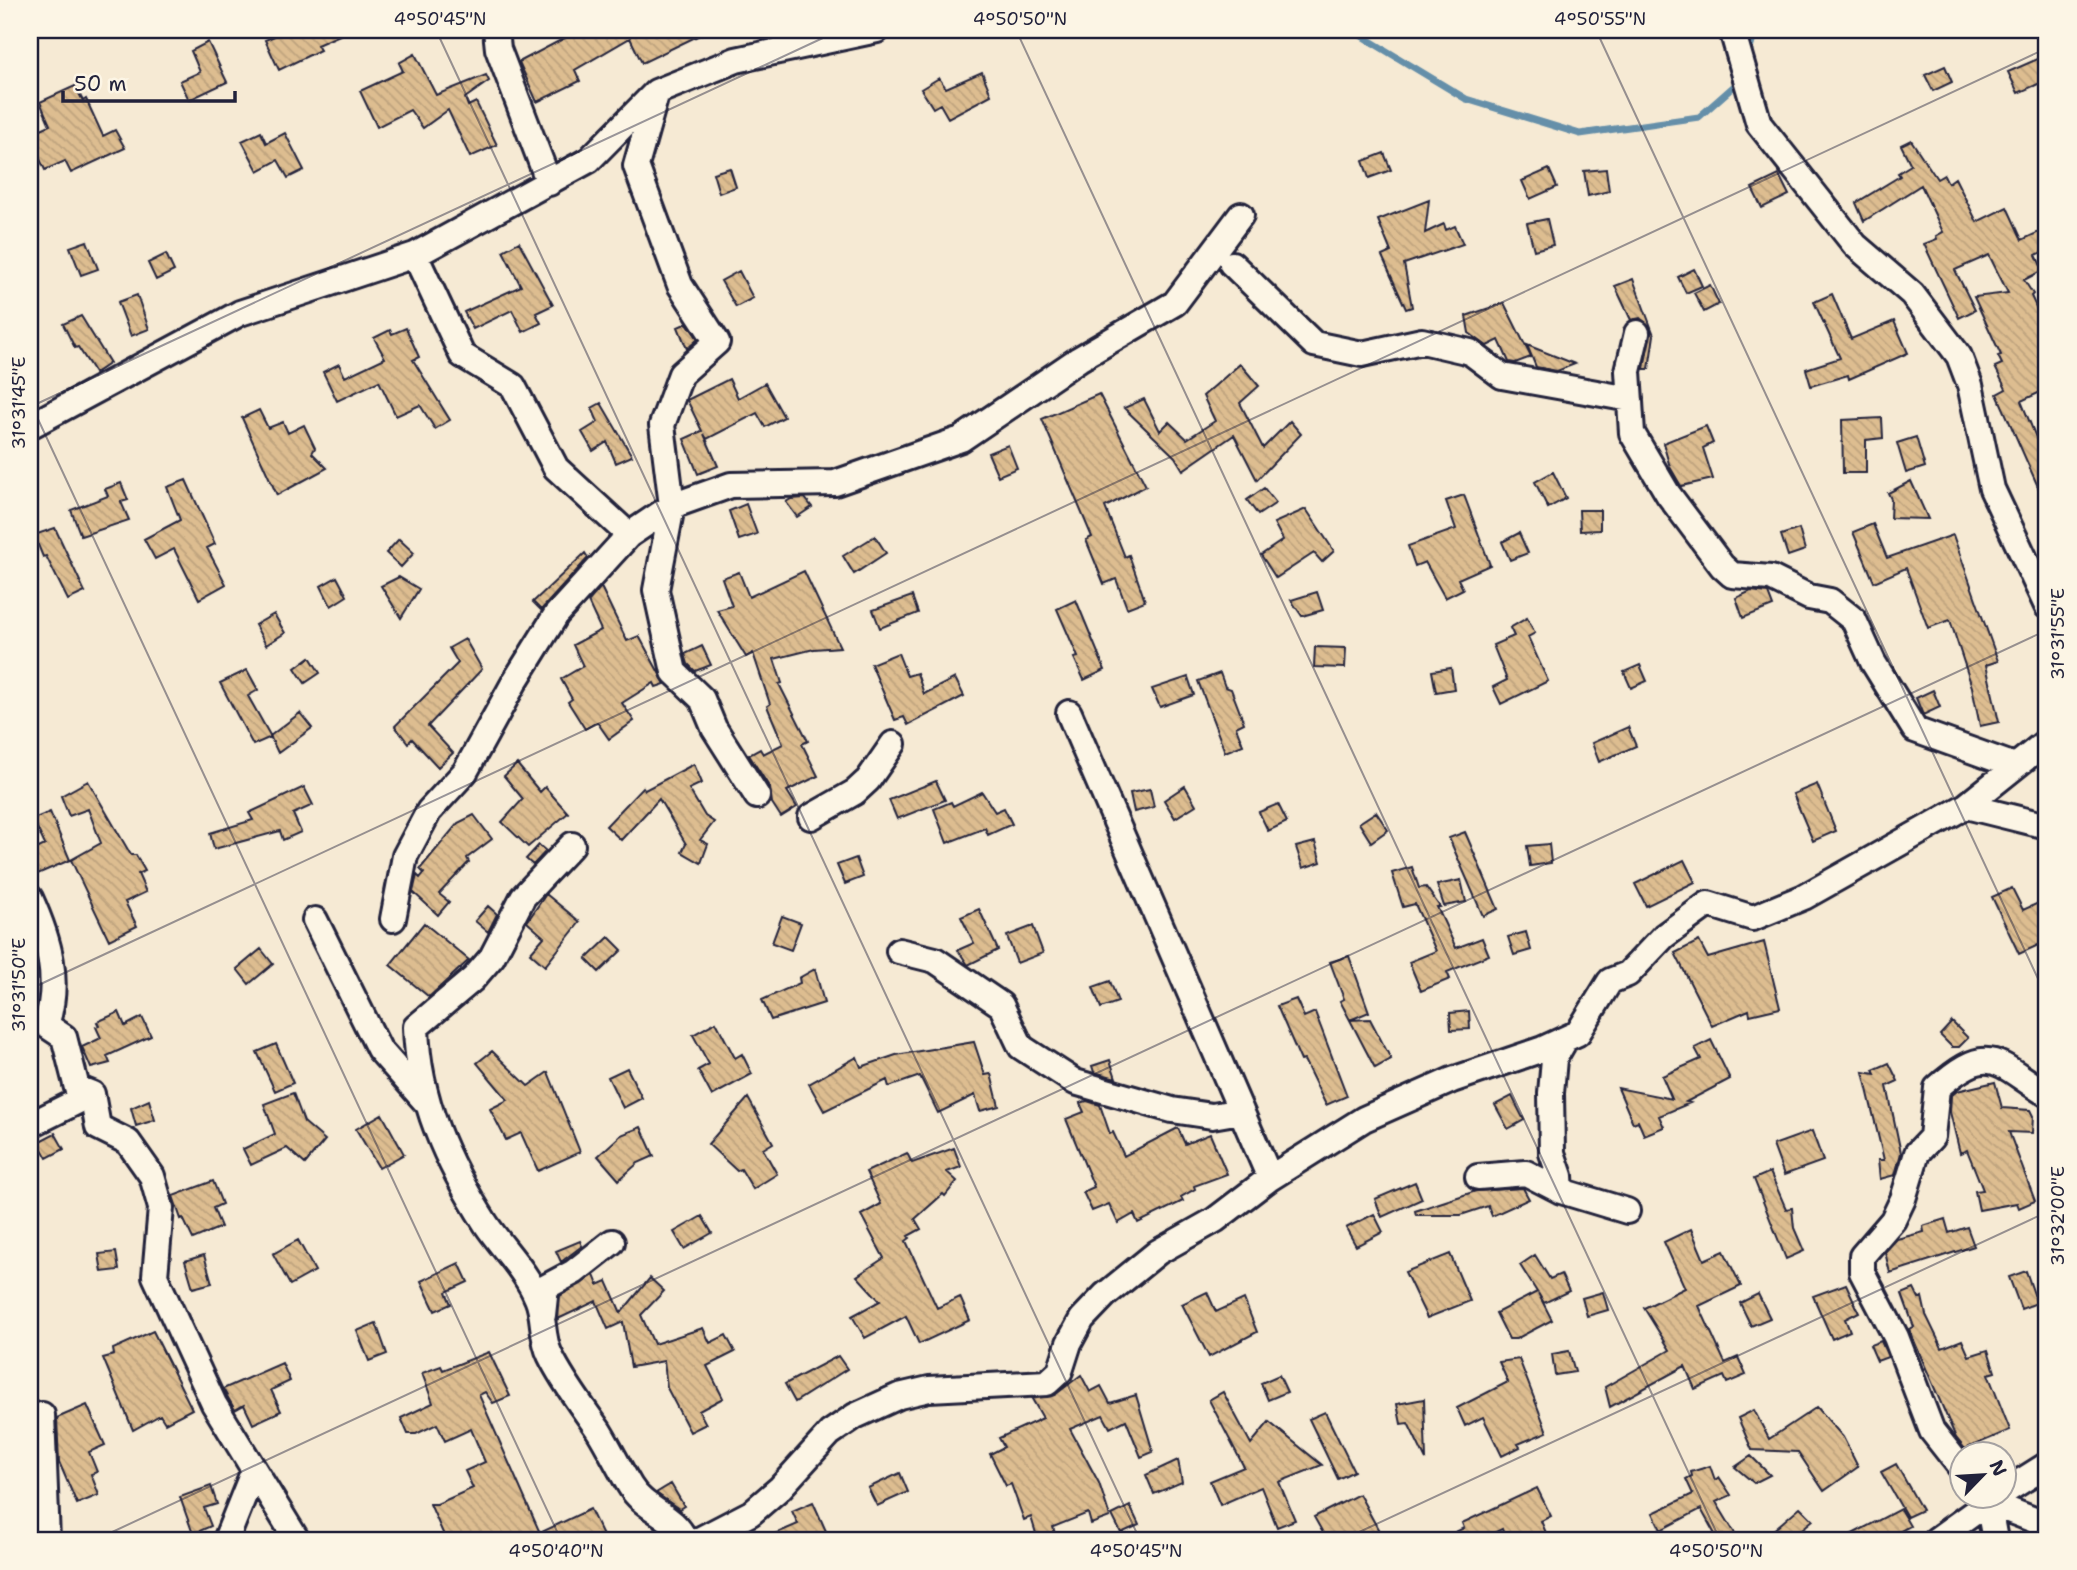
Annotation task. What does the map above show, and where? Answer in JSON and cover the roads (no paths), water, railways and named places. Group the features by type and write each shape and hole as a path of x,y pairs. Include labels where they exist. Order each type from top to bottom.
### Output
{"street":[{"path":"496,30 498,49 549,183"},
{"path":"30,426 240,313 415,255 589,160 656,92 736,60 877,30"},
{"path":"1732,30 1759,124 1855,245 1912,294 1959,356 1970,386 1992,489 2047,606"},
{"path":"656,92 636,166 680,285 717,342 681,374 662,425 672,506 656,590 674,672 702,699 714,727 757,796"},
{"path":"393,919 405,856 429,811 465,772 515,681 556,615 629,535 672,506 731,485 835,483 961,439 1079,359 1175,303 1241,215"},
{"path":"415,255 462,355 513,386 556,468 629,535"},
{"path":"1232,264 1314,344 1362,354 1422,341 1470,352 1502,376 1630,399"},
{"path":"1637,333 1628,371 1632,433 1674,502 1722,566 1732,576 1771,578 1809,597 1830,601 1854,620 1873,662 1915,730 2015,765"},
{"path":"1069,713 1270,1178"},
{"path":"1561,1191 1560,1176 1552,1153 1554,1059 1566,1040 1584,1025 1610,981 1628,974 1664,936 1708,904 1753,918 1804,897 1966,806 2047,741"},
{"path":"811,817 855,792 868,780 893,744"},
{"path":"1966,806 2047,826"},
{"path":"572,845 523,897 492,957 472,979 416,1027 425,1101 445,1153 486,1223 538,1300 542,1330 550,1356 565,1382 600,1433 631,1488 642,1502 681,1528 685,1540"},
{"path":"30,898 45,932 52,971 54,1000 46,1025 64,1037 77,1088 92,1094"},
{"path":"315,920 379,1049 425,1101"},
{"path":"899,950 935,960 1001,1005 1021,1046 1074,1083 1172,1110 1212,1116 1241,1111"},
{"path":"699,1540 751,1513 780,1488 830,1433 855,1416 899,1396 929,1389 1036,1385 1056,1378 1082,1319 1105,1295 1158,1251 1215,1220 1270,1178 1364,1119 1483,1068 1566,1040"},
{"path":"1948,1451 1932,1431 1896,1336 1862,1272 1861,1256 1893,1220 1903,1199 1917,1153 1931,1137 1937,1088 1962,1066 1991,1060 2011,1068 2047,1094"},
{"path":"30,1125 92,1094"},
{"path":"92,1094 98,1127 128,1142 152,1176 161,1208 155,1276 214,1404 297,1540"},
{"path":"1478,1177 1526,1173 1561,1191 1627,1211"},
{"path":"542,1330 546,1287 574,1272 612,1242"},
{"path":"42,1415 47,1540"},
{"path":"2018,1482 2047,1465"},
{"path":"226,1540 254,1470"},
{"path":"1936,1540 1976,1510"},
{"path":"1994,1510 1995,1540"},
{"path":"2018,1510 2047,1525"}],"waterway":[{"path":"1352,30 1466,99 1580,134 1699,117 1742,79"},
{"path":"1748,56 1754,35 1761,30"}]}
